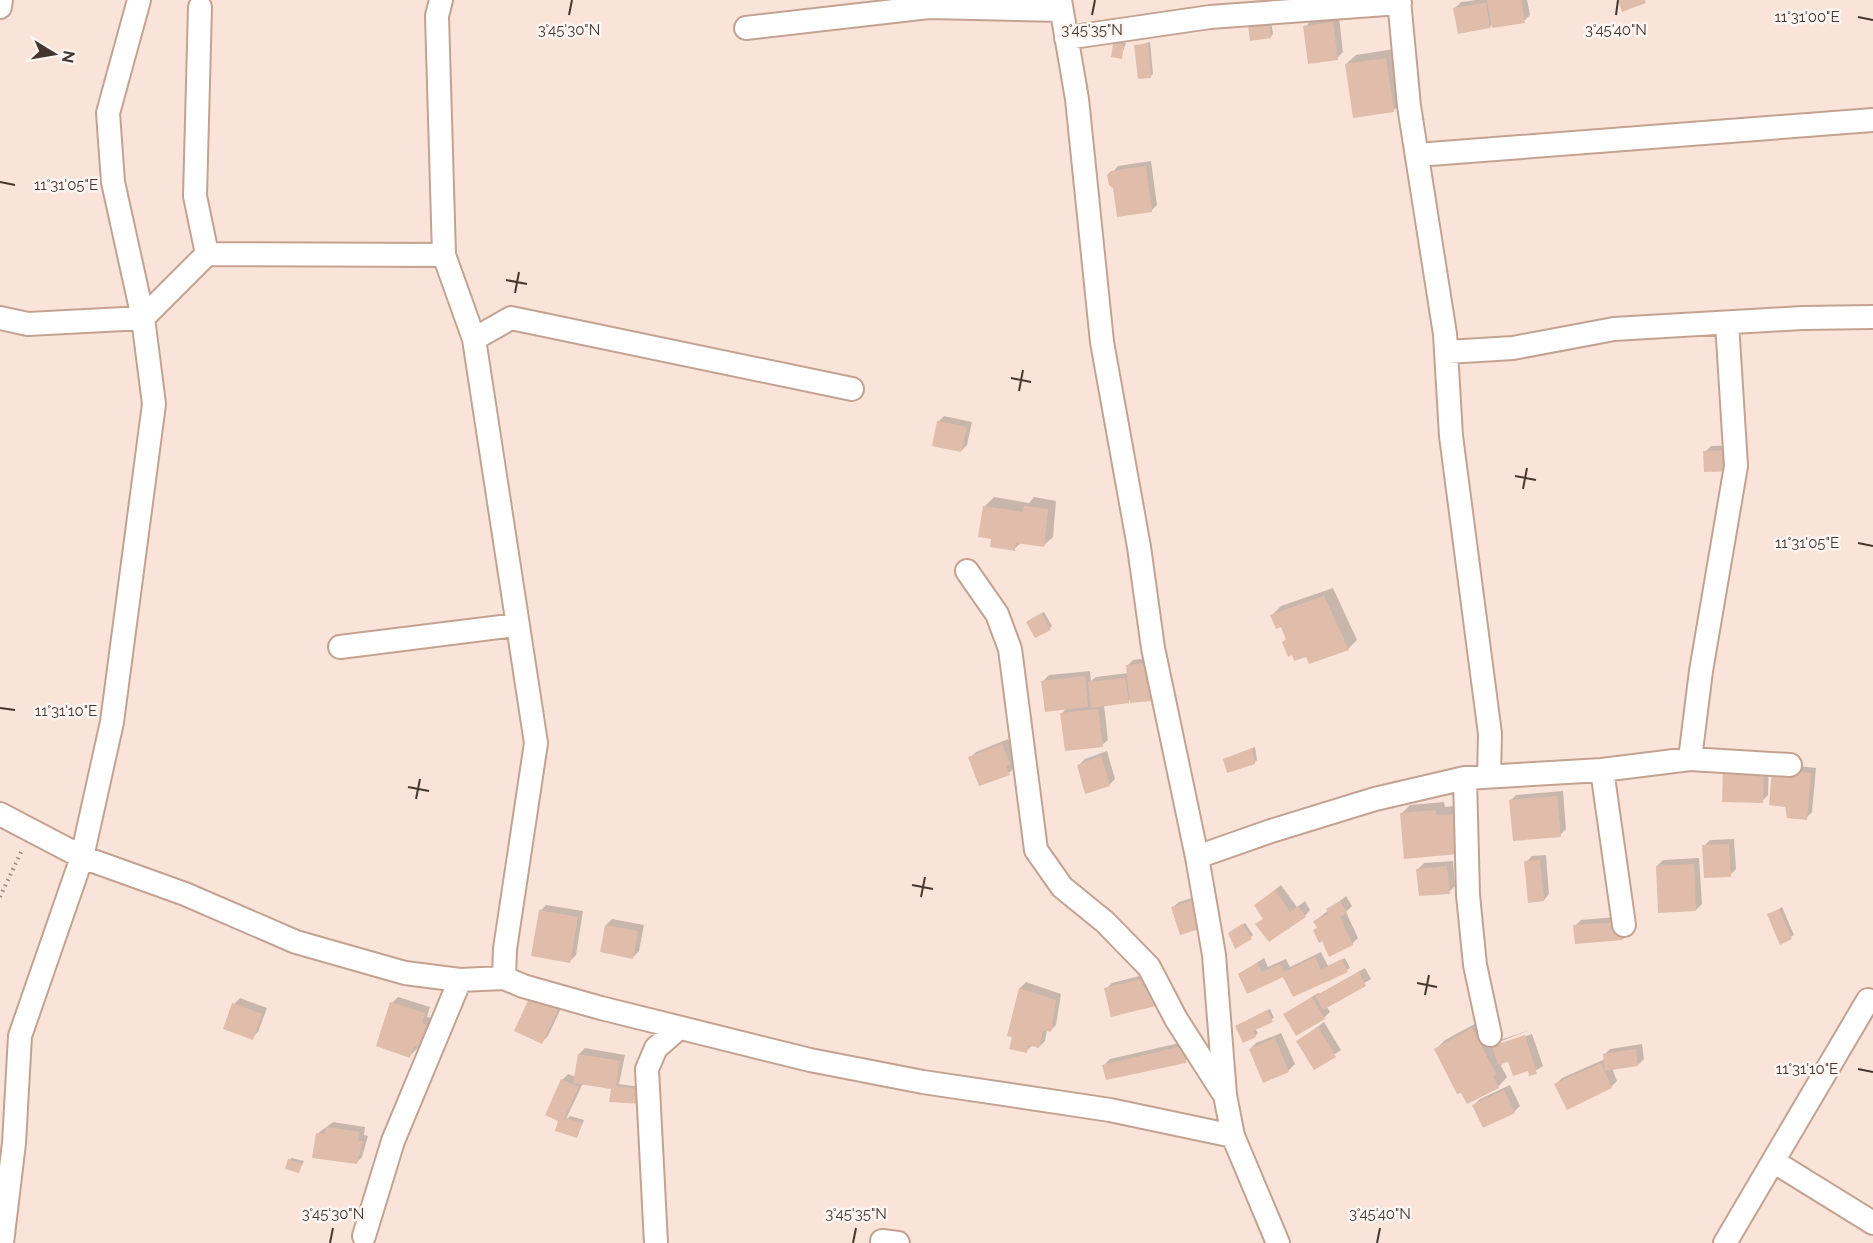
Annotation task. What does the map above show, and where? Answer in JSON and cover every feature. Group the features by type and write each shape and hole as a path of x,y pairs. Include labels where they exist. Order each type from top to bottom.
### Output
{"street":[{"path":"0,7 1,0"},
{"path":"2,1243 14,1143 20,1036 82,857 112,722 154,404 143,318 112,182 108,113 139,0"},
{"path":"441,0 437,16 444,255 474,339 516,625 528,680 536,743 505,949 504,978"},
{"path":"1066,38 1210,17 1399,2 1417,155 1447,351 1451,436 1490,734 1489,776"},
{"path":"746,28 929,7 1061,5 1077,99 1102,342 1138,547 1153,648 1197,857 1214,956 1225,1095 1233,1136 1278,1243"},
{"path":"200,7 195,196 207,254"},
{"path":"1417,155 1873,120"},
{"path":"0,318 28,324 143,318 207,254 444,255"},
{"path":"1447,351 1513,348 1614,329 1873,317"},
{"path":"474,339 511,318 852,389"},
{"path":"1690,759 1701,671 1736,466 1727,323"},
{"path":"967,571 997,614 1010,649 1035,850 1062,887 1105,922 1149,967 1176,1019 1225,1095"},
{"path":"340,647 516,625"},
{"path":"1197,857 1375,799 1465,778 1602,770 1690,759 1790,765"},
{"path":"1602,770 1624,925"},
{"path":"1465,778 1468,895 1475,965 1490,1035"},
{"path":"0,814 82,857 185,894 296,942 405,973 460,980 504,978 523,986 679,1028 810,1060 923,1082 1110,1110 1233,1136"},
{"path":"364,1236 393,1141 460,980"},
{"path":"1725,1243 1868,1000"},
{"path":"656,1243 647,1069 656,1048 679,1028"},
{"path":"1773,1161 1873,1223"}],"path":[{"path":"0,897 31,830"}],"building":[{"path":"1487,0 1521,0 1525,23 1492,28"},
{"path":"1618,0 1645,0 1646,3 1622,12"},
{"path":"1486,3 1490,28 1458,34 1453,8"},
{"path":"1269,22 1271,38 1250,41 1248,25"},
{"path":"1333,22 1338,60 1308,64 1303,26"},
{"path":"1113,44 1124,45 1122,59 1111,57"},
{"path":"1148,44 1151,78 1138,79 1134,45"},
{"path":"1386,58 1394,112 1353,118 1345,64"},
{"path":"1146,166 1152,212 1117,217 1113,188 1109,185 1107,175 1111,171"},
{"path":"937,421 967,427 961,452 932,446"},
{"path":"1742,450 1742,471 1704,472 1703,451"},
{"path":"983,506 1023,512 1024,506 1048,509 1044,547 1016,543 1015,551 990,547 991,539 978,537"},
{"path":"1324,596 1349,650 1309,664 1306,657 1294,661 1292,655 1288,657 1282,642 1286,640 1281,627 1276,629 1270,615"},
{"path":"1041,613 1051,630 1035,638 1026,622"},
{"path":"1159,662 1162,700 1130,703 1126,665"},
{"path":"1085,676 1088,707 1045,712 1041,681"},
{"path":"1125,678 1129,703 1091,708 1088,682"},
{"path":"1098,709 1103,747 1065,751 1060,713"},
{"path":"1002,744 1010,764 1006,766 1010,775 979,786 968,757"},
{"path":"1252,748 1255,764 1227,773 1223,759"},
{"path":"1101,756 1110,786 1085,794 1077,765"},
{"path":"1723,768 1764,769 1763,803 1722,802"},
{"path":"1772,769 1811,773 1807,820 1787,818 1785,807 1769,805"},
{"path":"1557,796 1561,837 1513,841 1509,800"},
{"path":"1436,810 1436,815 1456,814 1459,854 1404,859 1400,813"},
{"path":"1729,844 1731,877 1704,878 1702,845"},
{"path":"1540,860 1544,901 1528,903 1524,861"},
{"path":"1694,864 1696,911 1658,913 1656,866"},
{"path":"1447,866 1450,894 1419,896 1416,869"},
{"path":"1275,890 1290,912 1298,906 1306,917 1269,942 1255,924 1263,919 1254,905"},
{"path":"1198,899 1206,927 1180,935 1171,907"},
{"path":"1340,901 1347,913 1340,917 1353,945 1329,957 1322,941 1319,943 1313,930 1317,928 1313,921 1329,914 1326,909"},
{"path":"1779,909 1792,939 1780,945 1767,914"},
{"path":"539,910 578,917 570,963 531,956"},
{"path":"1622,922 1623,940 1575,944 1573,925"},
{"path":"1242,924 1252,939 1235,949 1228,933"},
{"path":"605,925 638,931 633,959 600,952"},
{"path":"1315,957 1321,970 1342,959 1348,972 1293,997 1283,977 1247,994 1238,974 1257,963 1262,972 1280,964 1284,972"},
{"path":"1359,972 1366,986 1323,1010 1315,996"},
{"path":"1149,977 1156,1006 1111,1017 1104,988"},
{"path":"1019,988 1056,1000 1051,1032 1043,1030 1039,1048 1028,1045 1027,1053 1009,1049 1012,1037 1007,1036"},
{"path":"530,996 558,1010 542,1044 514,1031"},
{"path":"1312,997 1325,1019 1296,1036 1283,1014"},
{"path":"390,1002 425,1013 422,1023 427,1024 419,1047 414,1046 410,1058 376,1046"},
{"path":"232,1003 262,1014 253,1040 223,1029"},
{"path":"1267,1010 1273,1022 1253,1031 1256,1037 1243,1043 1235,1026"},
{"path":"1318,1027 1336,1057 1314,1070 1296,1041"},
{"path":"1472,1028 1496,1074 1493,1076 1499,1088 1467,1104 1461,1093 1457,1094 1434,1049"},
{"path":"1525,1035 1537,1074 1529,1076 1528,1071 1513,1076 1508,1062 1498,1065 1492,1046"},
{"path":"1275,1038 1289,1072 1263,1083 1249,1049"},
{"path":"1182,1046 1186,1063 1106,1080 1102,1065"},
{"path":"1636,1049 1638,1066 1605,1071 1603,1054"},
{"path":"578,1054 620,1061 616,1086 644,1090 642,1104 609,1102 611,1089 573,1083"},
{"path":"1601,1063 1612,1088 1567,1110 1554,1084"},
{"path":"561,1079 579,1087 563,1120 566,1118 582,1123 577,1138 555,1131 558,1121 545,1115"},
{"path":"1504,1090 1515,1113 1483,1128 1472,1105"},
{"path":"326,1127 360,1132 358,1141 363,1141 357,1164 312,1158 316,1133 325,1134"},
{"path":"288,1159 302,1164 299,1173 285,1169"}]}
